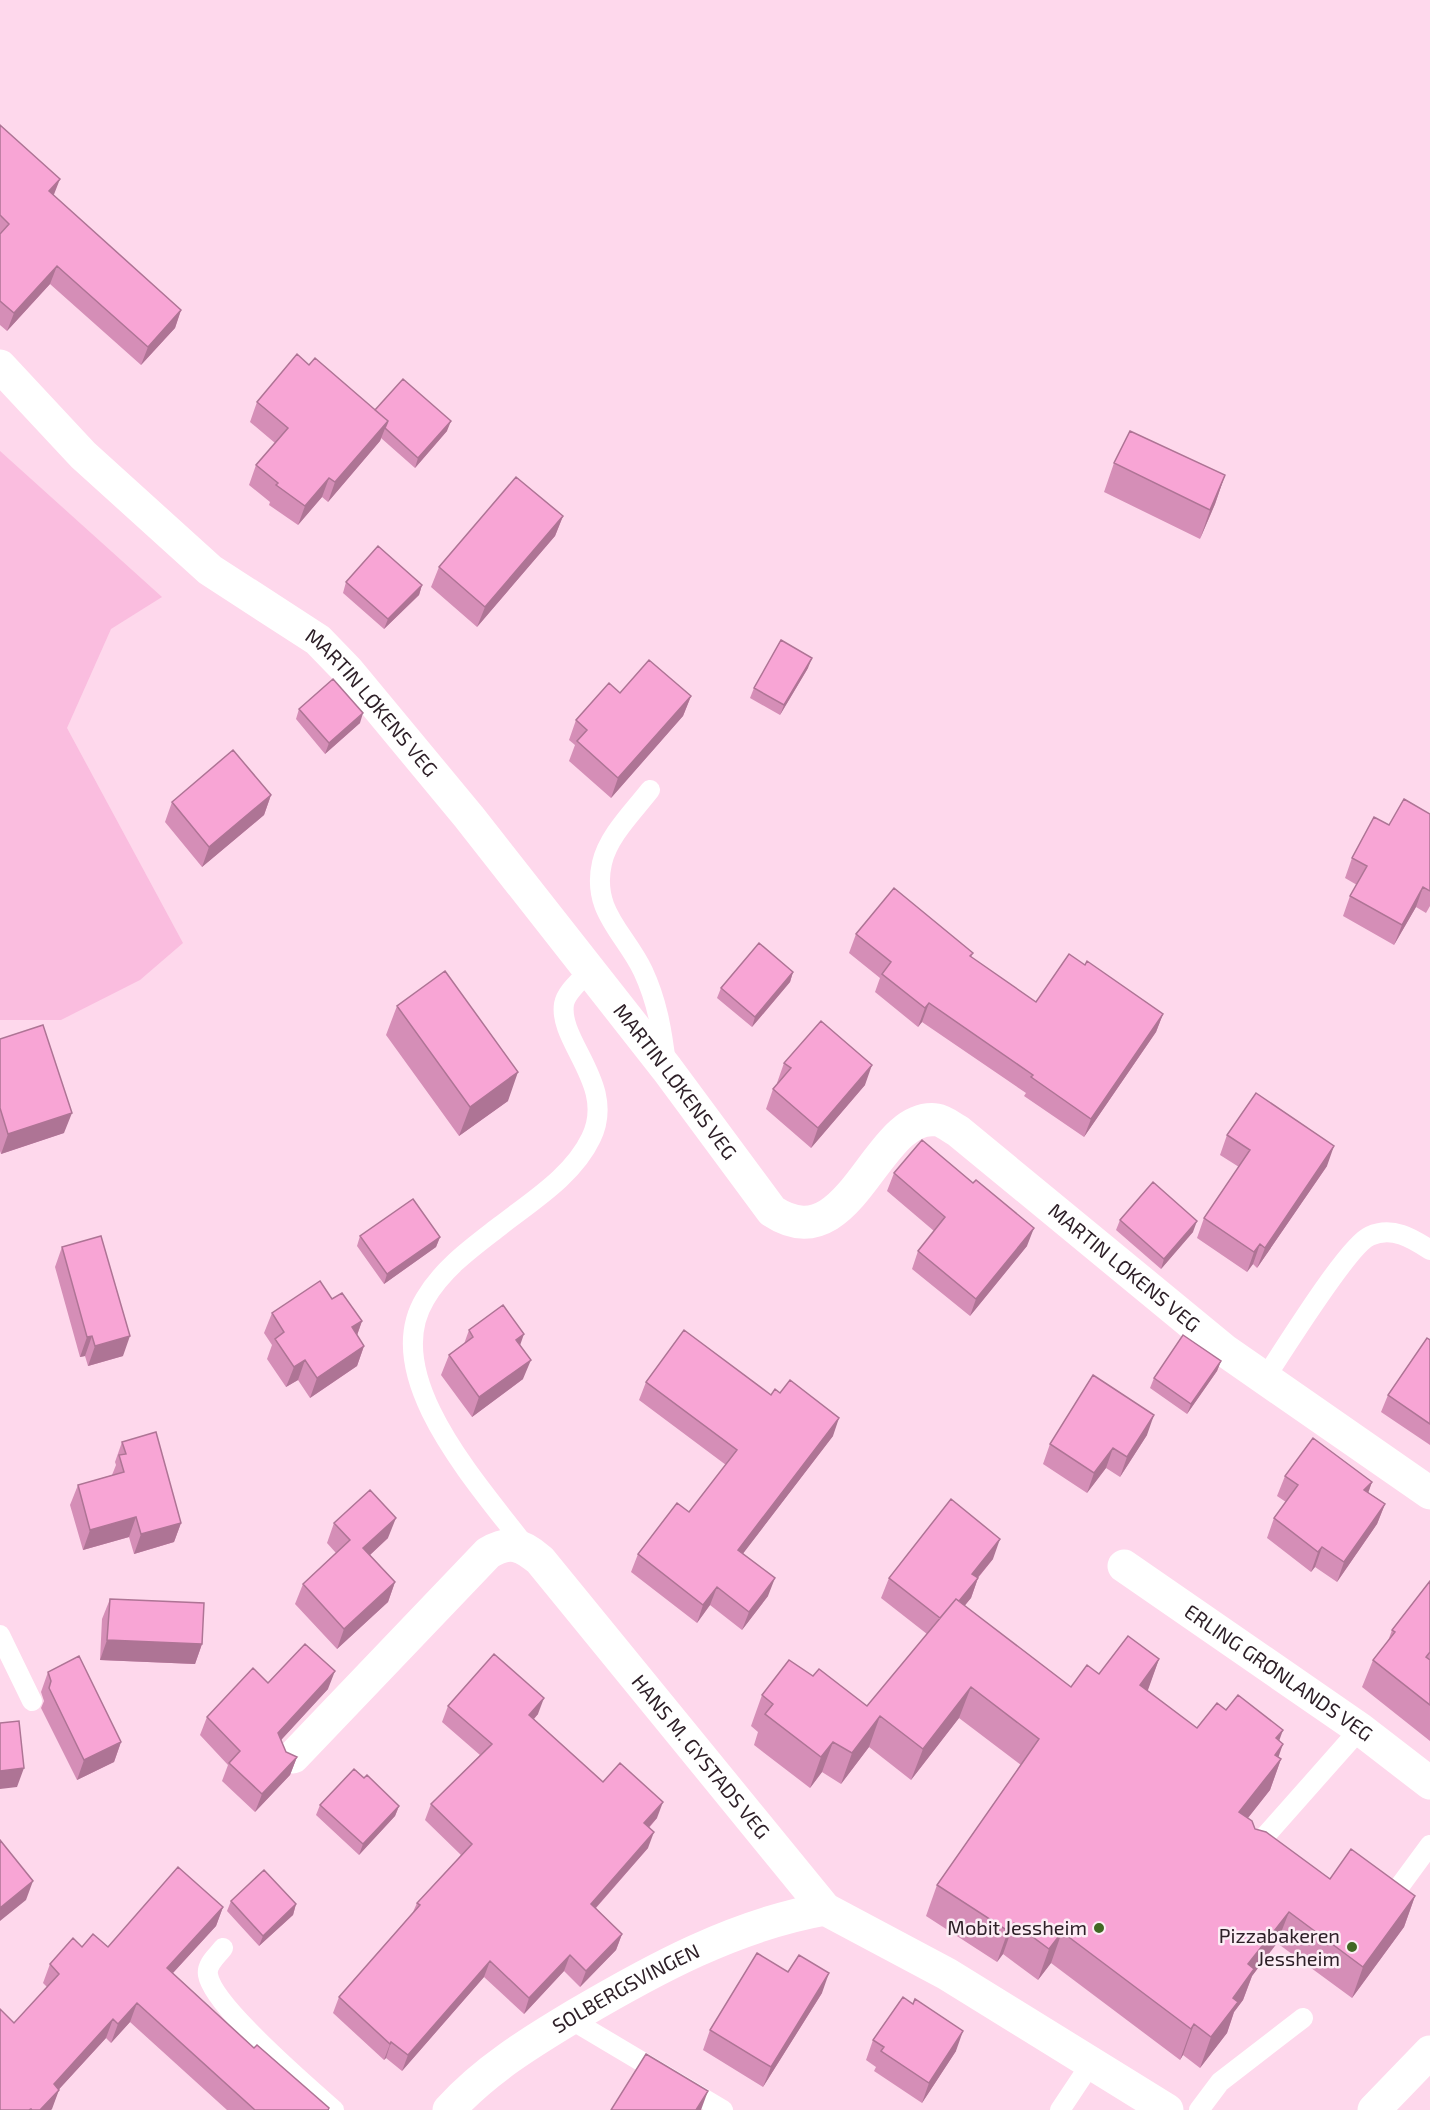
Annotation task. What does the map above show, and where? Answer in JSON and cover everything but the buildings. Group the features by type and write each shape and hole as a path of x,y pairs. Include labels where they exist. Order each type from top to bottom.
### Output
{"street":[{"name":"MARTIN LØKENS VEG","path":"0,366 83,455 210,570 318,640 348,671 469,817 588,972 667,1069 772,1211 785,1220 804,1223 826,1217 841,1206 899,1136 916,1123 938,1120 958,1131 1224,1350 1430,1493"},
{"path":"293,1757 476,1564 501,1545 516,1545 528,1550"},
{"name":"HANS M. GYSTADS VEG","path":"528,1550 540,1560 636,1676 825,1909 947,1974 1167,2110"},
{"name":"ERLING GRØNLANDS VEG","path":"1124,1566 1360,1730 1430,1783"},
{"name":"SOLBERGSVINGEN","path":"449,2110 487,2075 529,2043 622,1988 720,1940 783,1916 825,1909"},
{"path":"1374,2110 1430,2052"}],"lane":[{"path":"650,790 610,842 602,862 600,886 605,910 614,929 642,969 658,1007 667,1069"},
{"path":"528,1550 466,1466 431,1410 416,1376 412,1350 416,1322 424,1300 437,1281 454,1263 552,1185 576,1162 592,1137 596,1117 596,1097 590,1073 571,1035 563,1006 566,996 588,972"},
{"path":"1265,1378 1344,1261 1368,1236 1387,1232 1411,1237 1430,1250"},
{"path":"0,1635 32,1701"},
{"path":"1252,1851 1360,1730"},
{"path":"1391,1898 1430,1845"},
{"path":"223,1948 208,1966 208,1976 215,1992 270,2053 334,2110"},
{"path":"1199,2110 1220,2082 1303,2018"},
{"path":"570,2019 723,2110"},
{"path":"1060,2110 1092,2062"}],"shaded area":[{"path":"0,451 162,597 111,629 67,728 183,943 140,980 61,1020 0,1020"}],"place":[{"name":"Mobit Jessheim","path":"1099,1928"},
{"name":"Pizzabakeren Jessheim","path":"1352,1947"}]}
